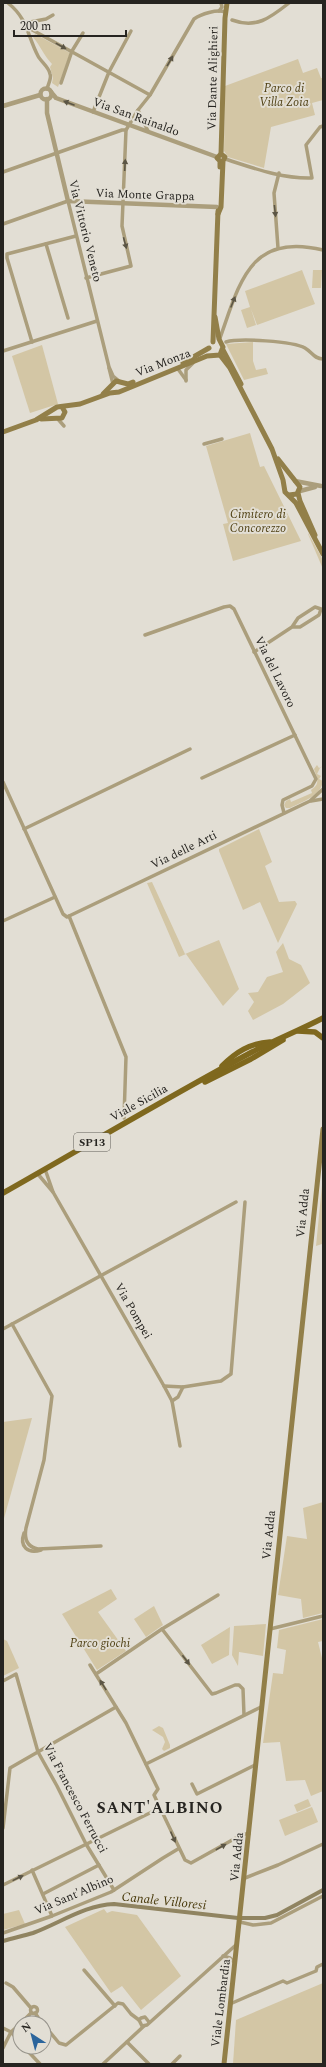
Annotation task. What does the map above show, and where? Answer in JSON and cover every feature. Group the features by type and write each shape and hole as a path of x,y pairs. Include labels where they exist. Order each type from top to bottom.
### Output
{"main road":[{"name":"Via Dante Alighieri","path":"218,214 220,208 225,12 227,3"},
{"name":"Via Dante Alighieri","path":"213,342 215,317 217,207 221,158"},
{"name":"Via Dante Alighieri","path":"215,317 222,341 221,352"},
{"path":"222,341 213,342 209,348 213,354 221,352 230,368 272,450 284,488 287,494 296,503 322,552"},
{"name":"Via Monza","path":"99,396 112,385 120,382 131,383 179,365 209,348"},
{"name":"Via Monza","path":"64,415 80,404 99,396 118,392 213,354"},
{"path":"112,385 113,390 118,392 124,387 120,382"},
{"name":"Via Monza","path":"62,407 80,404"},
{"path":"4,432 36,420 57,407 62,407 64,415 56,418 36,420"},
{"path":"54,409 53,414 56,418"},
{"path":"272,450 299,485 300,501 322,552"},
{"path":"284,488 288,482 295,481"},
{"path":"287,494 292,496 299,492"},
{"name":"Viale Sicilia","path":"3,1193 216,1071 246,1060 252,1052 323,1018"},
{"path":"298,1031 315,1032 323,1038"},
{"name":"Viale Sicilia","path":"181,1092 275,1046 288,1036"},
{"path":"216,1071 243,1049 262,1042 272,1042"},
{"path":"249,1048 252,1052 246,1060 240,1054 243,1049 249,1048"},
{"name":"Via Adda","path":"238,1944 261,1707 321,1168 323,1129"},
{"name":"Viale Lombardia","path":"224,2064 238,1944"}],"street":[{"path":"8,3 17,10 26,25 38,56 51,76 49,90 50,97 47,99 40,95"},
{"path":"219,11 222,7 221,3"},
{"path":"232,20 252,24 266,19 289,3"},
{"path":"86,278 131,266 122,231 126,130 138,110 150,95 194,20 200,16 219,11 225,12"},
{"path":"26,25 46,19 53,15"},
{"path":"26,25 150,95"},
{"path":"93,112 109,72 131,31"},
{"path":"61,83 72,52 83,33"},
{"path":"3,106 40,95 42,90 49,90"},
{"name":"Via San Rainaldo","path":"49,90 56,98 221,158"},
{"name":"Via Vittorio Veneto","path":"47,99 47,114 109,367 112,385"},
{"path":"138,110 148,131"},
{"path":"221,158 257,170 301,178 312,178 306,145 320,127 323,126"},
{"path":"3,172 122,130 126,130"},
{"path":"278,248 274,198 279,173"},
{"name":"Via Monte Grappa","path":"3,224 68,201 217,207"},
{"path":"32,342 7,254 76,236"},
{"path":"46,244 68,318"},
{"path":"323,250 307,246 278,248 265,254 246,271 222,341 253,340 300,346 316,358 323,359"},
{"path":"3,351 97,321"},
{"path":"178,369 186,381 186,370 194,362"},
{"name":"Via Vittorio Veneto","path":"109,367 113,376 120,382"},
{"path":"56,418 64,426 64,415"},
{"path":"204,444 222,439"},
{"path":"295,481 322,486"},
{"path":"299,492 307,487 322,486"},
{"name":"Via del Lavoro","path":"145,635 228,606 235,611 314,773 316,782 310,788 283,800 282,805 284,813"},
{"path":"254,652 292,628 300,627 318,615 321,609 315,607 299,617 292,628"},
{"path":"202,778 295,735"},
{"path":"24,830 190,749"},
{"path":"3,782 63,914 68,916 126,1057 124,1118"},
{"name":"Via delle Arti","path":"310,801 323,789"},
{"name":"Via delle Arti","path":"68,916 310,801 323,799"},
{"path":"3,921 55,897"},
{"name":"Via Pompei","path":"44,1169 53,1192 172,1401 180,1446"},
{"name":"Via Pompei","path":"37,1173 53,1192"},
{"path":"3,1329 236,1202"},
{"path":"164,1386 184,1387 221,1380 228,1377 232,1370 245,1202"},
{"path":"12,1324 52,1396 44,1460 22,1540 25,1548 33,1552 45,1549 100,1546"},
{"path":"172,1401 178,1397 184,1387"},
{"path":"96,1674 162,1629 218,1595"},
{"path":"270,1629 323,1616"},
{"path":"162,1629 212,1694 216,1694 235,1684 241,1686 243,1689 244,1715"},
{"path":"90,1664 136,1743 158,1790 154,1795 178,1849 185,1860 191,1863 243,1834 249,1834"},
{"name":"Via Francesco Ferrucci","path":"9,1677 16,1674 38,1752 86,1844 114,1890"},
{"path":"3,1677 9,1677"},
{"path":"3,1681 9,1677"},
{"path":"3,1828 10,1768 116,1707"},
{"path":"146,1764 261,1707"},
{"path":"192,1784 197,1794 255,1765"},
{"path":"3,1885 160,1808"},
{"path":"245,1878 278,1865 323,1844"},
{"name":"Via Sant'Albino","path":"3,1933 52,1916 114,1890 178,1849"},
{"path":"43,1894 99,1865"},
{"path":"32,1870 52,1916"},
{"path":"240,1921 253,1925 271,1923 323,1896"},
{"path":"102,2064 238,1944"},
{"path":"223,1956 233,1960 236,1964"},
{"path":"230,2004 283,1981 287,1983 316,1970 317,1967 323,1964"},
{"path":"84,1970 115,2006"},
{"path":"6,1983 12,1986 31,2008 33,2013 30,2015"},
{"path":"52,2035 59,2043 66,2045 119,2003 123,2004 144,2026"},
{"path":"139,2020 155,2016"},
{"path":"146,2018 148,2022"},
{"path":"137,2033 139,2020"},
{"path":"3,2028 11,2032 3,2048"},
{"path":"127,2042 149,2064"},
{"path":"32,2055 40,2064"},
{"path":"172,2064 180,2056"}],"green space":[{"path":"35,34 70,53 58,87 52,83 53,78 50,67 52,64 33,37"},
{"name":"Parco di Villa Zoia","path":"298,59 303,73 317,68 321,78 323,78 323,100 312,103 315,115 271,127 264,168 228,157 224,151 225,86"},
{"path":"302,270 315,304 257,325 251,309 256,325 247,328 241,310 250,307 245,291"},
{"path":"313,270 322,270 321,288 312,288"},
{"path":"253,342 253,361 256,370 266,368 268,374 244,380 226,344"},
{"path":"42,345 58,404 30,413 12,356"},
{"name":"Cimitero di Concorezzo","path":"250,433 260,467 264,466 301,541 233,561 223,524 228,523 206,446"},
{"path":"308,534 323,560 323,569"},
{"path":"317,765 319,768 323,766 317,774 321,776 319,779 323,781 319,791 305,801 290,808 286,808 284,805 286,801 290,799 291,802 312,793 311,790 317,783 314,769"},
{"path":"259,829 272,862 265,866 279,902 295,901 297,904 278,943 260,902 243,910 219,851 219,849"},
{"path":"152,882 185,954 219,940 239,989 223,1006 186,954 179,957 147,883"},
{"path":"283,943 289,959 301,965 310,983 283,1004 253,1020 248,1011 254,1002 248,993 258,992 267,977 283,972 276,952"},
{"path":"323,1175 323,1246 322,1244 316,1246"},
{"path":"32,1418 3,1522 3,1422"},
{"path":"323,1502 323,1613 303,1618 301,1599 278,1595 287,1536 307,1539 303,1508"},
{"name":"Parco giochi","path":"111,1589 117,1599 98,1612 126,1651 97,1670 62,1614"},
{"path":"154,1606 163,1625 146,1637 134,1619"},
{"path":"323,1619 323,1641 318,1642 323,1662 323,1791 311,1796 305,1780 286,1781 280,1742 263,1743 273,1673 283,1674 286,1650 277,1648 279,1630"},
{"path":"266,1624 263,1656 239,1652 238,1666 232,1655 234,1626"},
{"path":"230,1627 229,1655 212,1664 201,1645"},
{"path":"3,1639 7,1641 19,1668 3,1676"},
{"path":"159,1726 163,1728 170,1745 170,1748 164,1751 162,1749 165,1742 163,1737 152,1730"},
{"path":"308,1799 311,1806 297,1812 294,1805"},
{"path":"312,1807 318,1822 285,1836 279,1820"},
{"path":"104,1909 107,1913 112,1911 137,1915 181,1976 141,2010 122,1986 111,1993 65,1927"},
{"path":"19,1910 25,1924 3,1930 3,1914"},
{"path":"323,1983 323,2064 233,2064 236,2020"}],"waterway":[{"name":"Canale Villoresi","path":"3,1941 33,1933 73,1915 103,1905 114,1904 238,1918 265,1918 277,1915 323,1890"}],"district":[{"name":"SANT'ALBINO","path":"160,1808"}]}
